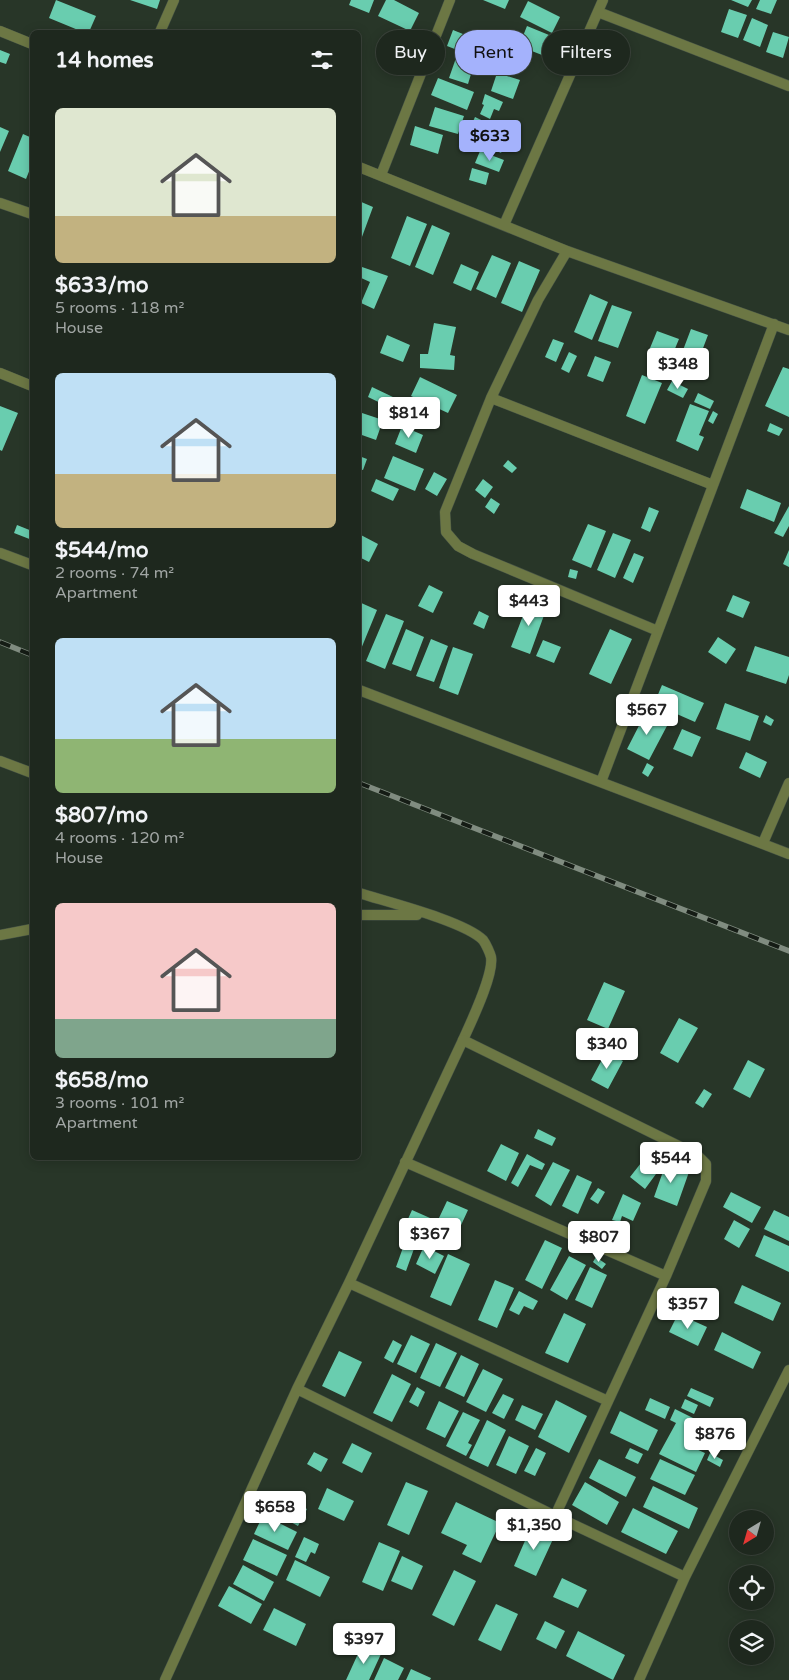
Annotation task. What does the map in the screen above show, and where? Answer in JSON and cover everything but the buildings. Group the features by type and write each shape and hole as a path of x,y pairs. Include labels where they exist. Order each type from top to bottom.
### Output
{"street":[{"path":"161,30 174,0"},
{"path":"381,175 450,0"},
{"path":"504,225 603,0"},
{"path":"598,12 789,86"},
{"path":"0,31 30,43"},
{"path":"361,168 567,251 789,330"},
{"path":"0,202 30,213"},
{"path":"567,251 538,300 491,398 445,512 446,532 458,546 473,554 658,631"},
{"path":"600,782 774,324"},
{"path":"0,373 30,385"},
{"path":"491,398 713,485"},
{"path":"0,553 30,565"},
{"path":"361,691 789,854"},
{"path":"0,761 30,773"},
{"path":"763,843 789,782"},
{"path":"165,1680 296,1389 349,1283 463,1040 486,985 491,958 484,941 470,931 428,915 361,894"},
{"path":"361,915 428,915"},
{"path":"0,935 30,929"},
{"path":"463,1040 696,1155 706,1164 706,1181 666,1276 555,1516"},
{"path":"405,1162 666,1276"},
{"path":"349,1283 608,1401"},
{"path":"639,1680 685,1577 789,1370"},
{"path":"296,1389 555,1516 685,1577"}],"railway":[{"path":"0,642 30,654"},
{"path":"361,784 789,951"}]}
